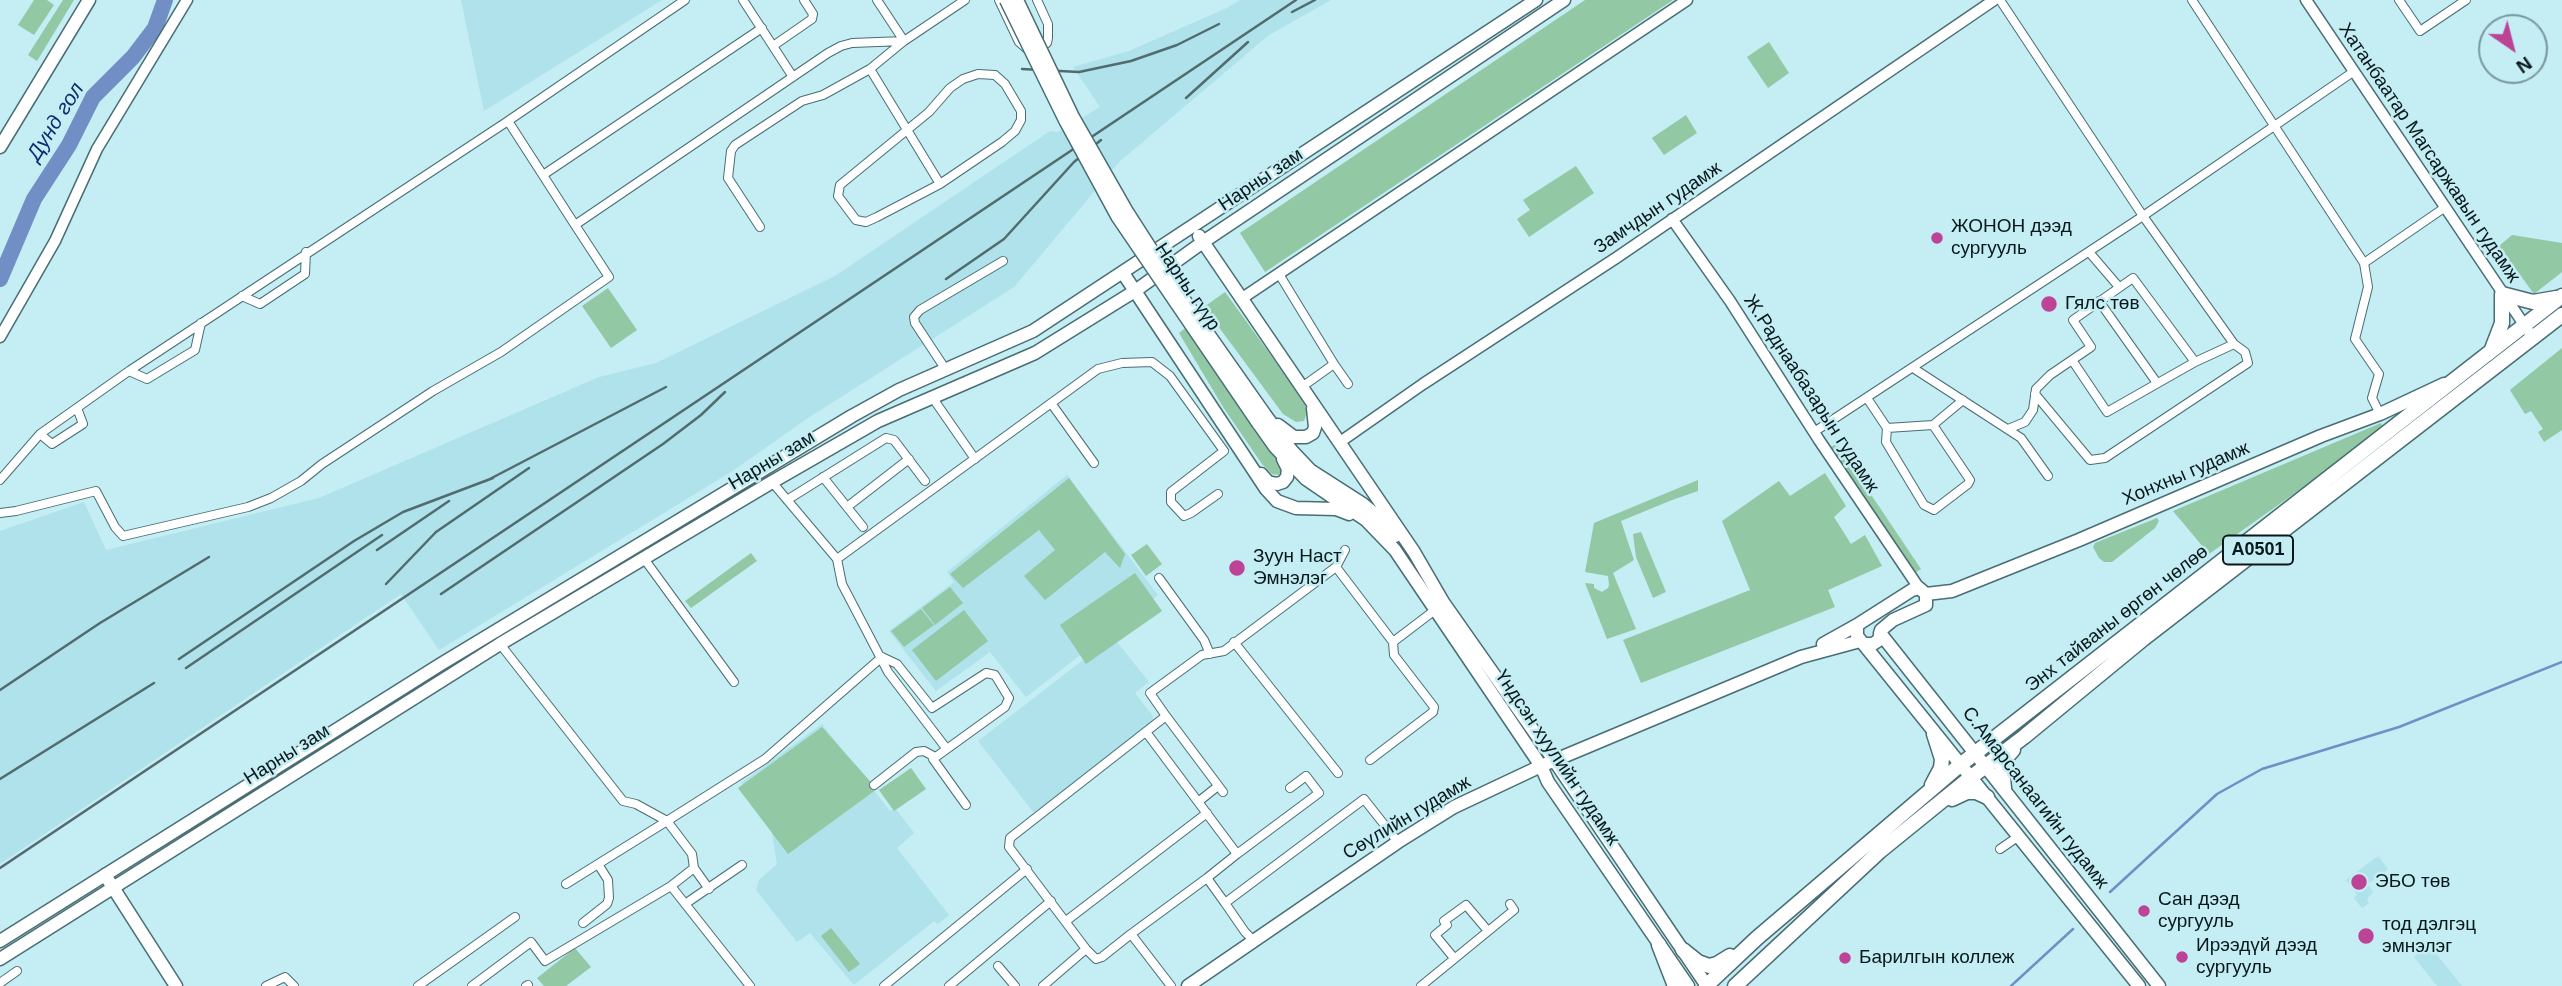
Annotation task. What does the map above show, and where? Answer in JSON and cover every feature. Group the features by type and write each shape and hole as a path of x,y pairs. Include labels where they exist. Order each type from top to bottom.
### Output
{"highway":[{"path":"2491,352 2502,323 2502,294 2533,302 2562,296"},
{"name":"Энх тайваны өргөн чөлөө","path":"1740,983 1880,851 2528,332 2562,296"},
{"name":"Энх тайваны өргөн чөлөө","path":"1707,986 1757,938 1959,765 2456,378 2491,352 2562,315"},
{"path":"1927,793 1938,776 1942,759 1934,734"},
{"path":"2004,788 2002,769 2006,758 2025,736"},
{"path":"1913,825 1959,794 1976,792 1986,797"},
{"path":"1683,950 1698,962 1709,966 1717,964 1757,938"},
{"path":"1659,945 1675,986"}],"main road":[{"path":"0,147 89,0"},
{"name":"Нарны гүүр","path":"1006,0 1117,216 1183,316 1262,420 1310,470 1363,504 1381,519 1422,568"},
{"name":"Нарны гүүр","path":"1017,0 1073,117 1126,211 1262,420 1275,447 1306,479 1366,520 1395,550"},
{"name":"Нарны зам","path":"0,941 415,680 753,475 899,390 1033,331 1536,0"},
{"name":"Нарны зам","path":"0,959 500,644 772,482 878,421 1035,354 1135,291 1203,242 1564,0"},
{"path":"1193,227 1414,552 1422,568"},
{"path":"1123,273 1230,447 1268,482 1277,484 1287,477 1288,468 1275,447"},
{"name":"Хонхны гудамж","path":"1923,591 1952,591 1990,576 2379,414 2456,378"},
{"path":"1262,420 1294,436 1306,437 1313,433 1316,420 1310,398"},
{"path":"1246,459 1277,501 1296,508 1336,509 1366,520"},
{"path":"736,504 767,478 764,473 753,475"},
{"name":"Үндсэн хуулийн гудамж","path":"1395,550 1541,766 1548,782 1688,986"},
{"name":"Үндсэн хуулийн гудамж","path":"1422,568 1707,986"},
{"path":"1801,657 1912,590 1923,591"},
{"name":"Сөүлийн гудамж","path":"1188,986 1203,982 1253,940 1454,807 1541,766 1801,657 1863,643 1873,644 1893,620 1926,605 1923,591"},
{"path":"1857,625 1856,630 1863,643"},
{"name":"С.Амарсанаагийн гудамж","path":"1880,633 2159,986"},
{"name":"С.Амарсанаагийн гудамж","path":"1863,643 2139,986"},
{"path":"397,708 386,708 387,704 404,694 415,680"},
{"path":"105,875 176,986"}],"street":[{"path":"0,337 55,241 97,149 187,0"},
{"path":"0,480 40,434 129,371 508,121 685,0"},
{"path":"743,0 793,77"},
{"path":"773,46 812,19 813,14 804,0"},
{"path":"877,0 904,41"},
{"path":"760,227 728,178 728,161 733,148 802,101 823,95 870,69 904,41 965,0"},
{"path":"999,0 1019,42 1027,49 1034,50 1047,43 1048,38 1048,24 1037,0"},
{"path":"1241,299 1687,0"},
{"name":"Замчдын гудамж","path":"1339,442 1994,0"},
{"path":"2000,0 2143,216 2234,344 2245,352 2248,363 2105,458 2090,460 2035,394"},
{"path":"2192,0 2364,263 2368,287 2355,338 2379,374 2372,398 2379,414"},
{"name":"Хатанбаатар Магсаржавын гудамж","path":"2306,0 2528,332"},
{"path":"2399,0 2420,31 2466,0"},
{"path":"543,175 762,29"},
{"path":"575,225 841,46 904,41"},
{"path":"870,69 940,184"},
{"path":"1814,432 2143,216 2353,72"},
{"path":"978,74 995,75 1005,84 1015,100 1021,111 1021,120 1015,131 1002,142 940,184 866,222 856,220 838,196 840,184 929,113 950,88 963,79 978,74"},
{"path":"0,513 96,491 115,527 123,536 248,507 301,481 322,464 425,396 501,352 609,277 508,121"},
{"path":"2364,263 2444,208"},
{"name":"Ж.Раднаабазарын гудамж","path":"1672,219 1730,301 1814,432 1923,591"},
{"path":"2089,252 2119,287"},
{"path":"242,296 260,304 305,274 306,253"},
{"path":"946,370 915,323 914,317 920,310 1003,261"},
{"path":"1279,274 1348,384"},
{"path":"2008,429 2018,427 2030,417 2036,389 2044,381 2091,347 2073,320 2133,278 2195,362"},
{"path":"2099,302 2157,383"},
{"path":"129,371 147,379 195,350 201,323"},
{"path":"2072,360 2107,412 2195,362 2234,344"},
{"path":"837,559 1098,369 1122,363 1152,362 1177,384 1230,447 1171,492 1171,502 1184,516 1218,494"},
{"path":"1306,384 1335,364"},
{"path":"1913,368 2021,438 2048,477"},
{"path":"932,397 975,459"},
{"path":"1867,398 1886,428 1886,442 1924,505 1934,510 1961,491 1970,480 1933,425"},
{"path":"1886,428 1933,425 1963,400"},
{"path":"1051,403 1094,463"},
{"path":"40,434 52,444 83,424 77,408"},
{"path":"787,500 886,438 894,439 925,481"},
{"path":"847,507 909,459"},
{"path":"823,477 863,527"},
{"path":"772,482 837,559 842,584 888,672 946,748"},
{"path":"1198,802 1220,789 1150,693 1202,655 1224,651 1336,567 1345,551"},
{"path":"645,560 734,682"},
{"path":"1336,567 1393,642 1394,655 1434,708 1433,712 1370,760"},
{"path":"1159,578 1204,640 1210,654"},
{"path":"1393,642 1435,610"},
{"path":"1234,642 1338,773"},
{"path":"500,644 623,801 636,804 667,821 692,854 694,868 709,889"},
{"path":"882,657 897,664 932,708 986,673 995,675 1009,698 1008,703 935,757 934,762 966,805"},
{"path":"566,884 765,759 882,657"},
{"path":"1166,716 1010,838 1009,847 1096,959 1319,793 1307,776 1290,788"},
{"path":"1146,732 1237,854"},
{"path":"874,785 916,752 924,751 935,757"},
{"path":"1225,903 1364,799 1398,842"},
{"path":"1066,921 1207,813"},
{"path":"2000,849 2019,835"},
{"path":"583,923 607,904 609,898 608,880 598,864"},
{"path":"685,904 742,865"},
{"path":"472,986 531,942 545,961 671,886 694,868"},
{"path":"884,986 1027,869"},
{"path":"1207,878 1253,940"},
{"path":"671,886 750,986"},
{"path":"949,986 1051,901"},
{"path":"1421,986 1514,910 1510,904"},
{"path":"1454,958 1435,935 1447,925 1444,921 1466,905 1488,931"},
{"path":"418,986 515,917"},
{"path":"1131,934 1171,986"},
{"path":"1043,986 1086,949"},
{"path":"998,966 1015,986"},
{"path":"0,983 17,971"},
{"path":"266,986 285,977 294,986"}],"shaded area":[{"path":"461,0 662,0 484,111"},
{"path":"1240,0 1331,0 1269,35 1119,162 1014,287 808,418 731,472 439,650 401,594 0,864 0,531 84,502 106,550 319,498 599,377 656,363 835,276 1050,131 1058,132 1100,107 1073,67 1129,51"},
{"path":"1067,475 1158,595 1026,697 990,652 936,691 889,631 954,582 947,572"},
{"path":"1113,637 1149,682 1135,693 1153,716 1153,721 1034,813 978,741"},
{"path":"822,724 890,811 895,808 914,833 897,848 949,915 938,924 934,921 854,985 810,933 797,942 756,890 759,880 777,864 770,821 741,783"},
{"name":"ЭБО төв","path":"2378,856 2388,869 2368,884 2373,892 2367,899 2369,903 2362,908 2354,898 2357,895 2346,880"},
{"path":"2429,945 2462,986 2437,986 2414,957"}],"green space":[{"path":"34,0 47,0 54,5 34,35 18,25"},
{"path":"63,0 74,0 37,61 28,55"},
{"path":"1585,0 1673,0 1265,272 1240,233"},
{"path":"1769,42 1789,73 1768,88 1747,57"},
{"path":"1686,115 1697,133 1664,155 1652,138"},
{"path":"1576,166 1594,193 1529,237 1517,219 1530,210 1523,200"},
{"path":"2512,235 2562,243 2562,272 2534,294 2499,246"},
{"path":"608,288 637,330 611,348 582,306"},
{"path":"1225,292 1304,401 1307,412 1304,421 1296,422 1283,414 1204,307"},
{"path":"1188,326 1283,465 1279,475 1272,474 1262,464 1223,407 1179,333"},
{"path":"2562,348 2562,430 2544,442 2538,432 2543,429 2531,411 2525,414 2510,390"},
{"path":"2381,423 2384,430 2209,554 2173,511"},
{"path":"1837,444 1921,569 1912,575 1828,448"},
{"path":"1825,473 1846,506 1834,517 1851,544 1865,535 1882,566 1828,590 1835,607 1641,683 1623,640 1750,590 1722,521 1779,481 1790,496"},
{"path":"1069,478 1125,554 1120,568 1105,552 1045,600 1024,576 1055,550 1039,530 963,588 950,574"},
{"path":"1698,480 1698,491 1621,521 1634,560 1613,573 1636,629 1607,639 1585,583 1594,584 1594,588 1602,592 1609,585 1608,576 1585,572 1594,523"},
{"path":"2157,518 2159,521 2155,528 2112,562 2104,562 2099,558 2093,547 2095,543"},
{"path":"1641,532 1666,592 1653,598 1636,557 1633,534"},
{"path":"1147,544 1162,564 1146,576 1131,555"},
{"path":"751,553 757,561 691,608 685,601"},
{"path":"1135,573 1162,611 1086,664 1060,625"},
{"path":"950,587 963,603 935,625 922,608"},
{"path":"921,609 934,625 904,647 891,631"},
{"path":"964,610 988,641 936,681 912,650"},
{"path":"382,707 385,712 164,850 195,824"},
{"path":"822,727 877,789 788,854 738,788"},
{"path":"911,768 926,789 894,811 879,790"},
{"path":"831,928 860,964 849,972 821,936"},
{"path":"575,948 591,967 566,986 544,986 537,978"}],"waterway":[{"name":"Дунд гол","path":"0,279 34,199 69,145 93,97 133,57 155,28 165,0"},
{"path":"2110,892 2217,794 2262,769 2399,727 2562,662"},
{"path":"2011,986 2073,929"}],"railway":[{"path":"0,868 1296,0"},
{"path":"1292,12 1315,0"},
{"path":"1022,69 1079,72 1131,61 1177,45 1219,24"},
{"path":"1186,98 1248,42"},
{"path":"946,279 1004,239 1074,162 1101,140"},
{"path":"486,481 666,387"},
{"path":"441,594 663,444 701,415 725,392"},
{"path":"386,584 436,532 529,468"},
{"path":"179,659 354,541 403,512 493,478"},
{"path":"377,550 449,501"},
{"path":"186,668 382,535"},
{"path":"0,690 100,623 209,557"},
{"path":"0,779 154,683"}],"place":[{"name":"ЖОНОН дээд сургууль","path":"1937,238"},
{"name":"Гялс төв","path":"2049,304"},
{"name":"Зуун Наст Эмнэлэг","path":"1237,568"},
{"name":"ЭБО төв","path":"2359,882"},
{"name":"Сан дээд сургууль","path":"2144,911"},
{"name":"тод дэлгэц эмнэлэг","path":"2366,936"},
{"name":"Ирээдүй дээд сургууль","path":"2182,957"},
{"name":"Барилгын коллеж","path":"1845,958"}]}
